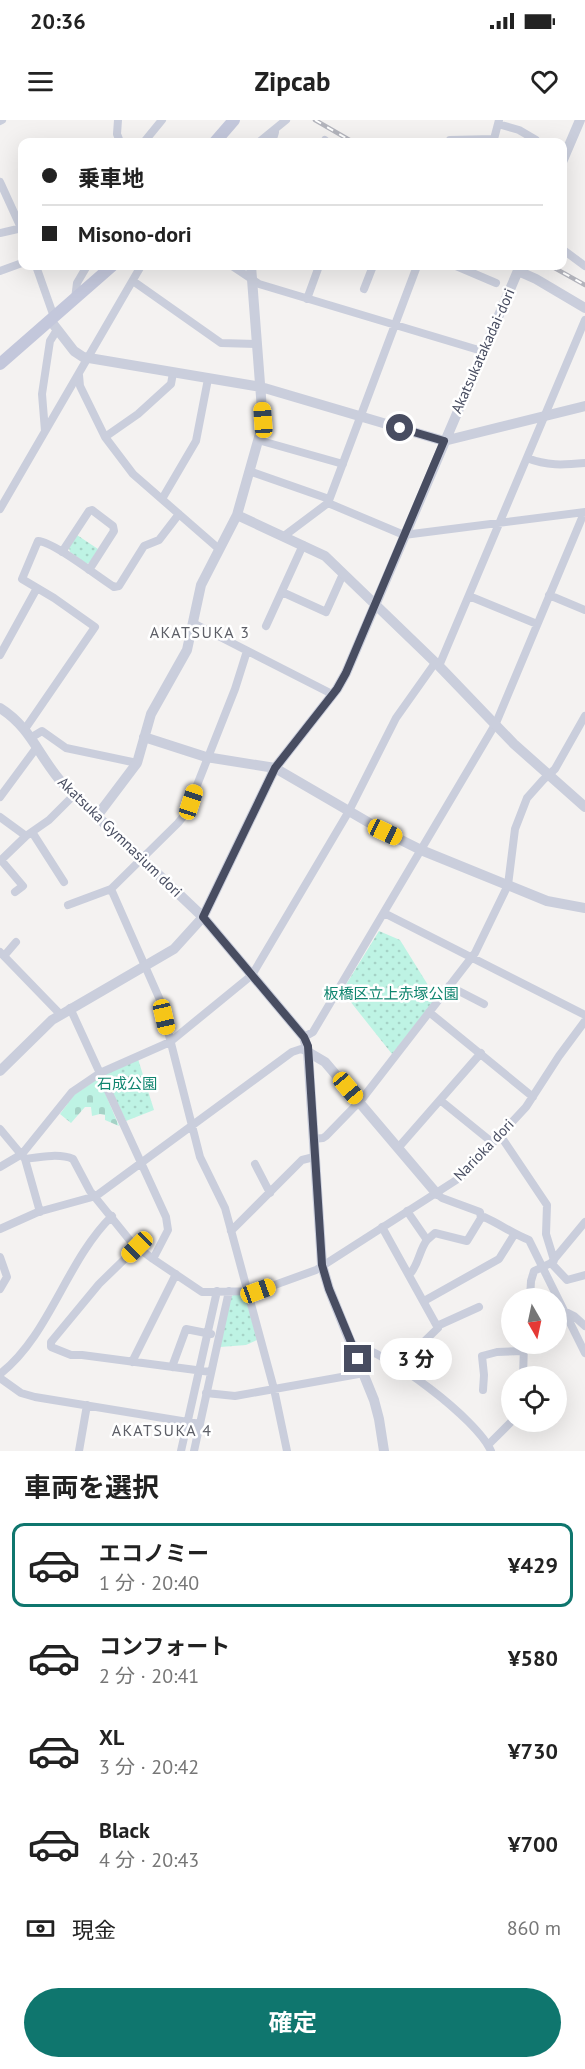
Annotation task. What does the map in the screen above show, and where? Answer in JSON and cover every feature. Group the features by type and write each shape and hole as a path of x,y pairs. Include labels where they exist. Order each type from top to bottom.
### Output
{"main road":[{"path":"218,138 234,120"},
{"path":"0,364 54,322 75,299 108,270"}],"street":[{"path":"118,120 118,138"},
{"path":"147,138 162,120"},
{"path":"272,137 286,120"},
{"path":"567,150 580,120"},
{"path":"495,138 499,122 533,138"},
{"path":"0,182 4,200 18,223"},
{"path":"0,233 18,230"},
{"path":"567,253 585,266"},
{"path":"0,271 18,264"},
{"path":"37,270 54,322 76,354 88,358 261,387 444,441 585,406"},
{"path":"75,299 76,283 84,270"},
{"path":"0,509 139,270"},
{"path":"237,270 252,281 482,351"},
{"path":"97,816 137,763 151,714 187,650 201,585 237,515 263,421 251,270"},
{"path":"307,299 318,270"},
{"path":"364,289 371,270"},
{"path":"284,536 329,501 416,270"},
{"path":"465,270 496,283"},
{"name":"Akatsukatakadai-dori","path":"0,1071 60,1014 174,949 203,917 275,768 346,673 518,270"},
{"path":"522,270 585,308"},
{"path":"133,281 221,343 257,344"},
{"path":"0,1167 23,1157 72,1092 100,1073 170,1042 252,975 348,811 396,718 437,664 469,596 585,320"},
{"path":"45,431 42,394 54,322"},
{"path":"105,437 138,414 171,384 172,373"},
{"path":"78,375 80,386 105,437 133,474 219,549"},
{"path":"162,499 196,441 208,379"},
{"path":"258,440 343,464"},
{"path":"527,458 553,466 585,463"},
{"path":"249,471 329,501 404,534 584,513 496,723 313,1032 304,1037"},
{"path":"62,552 88,511 92,510 113,526 114,531 89,570"},
{"path":"28,733 95,627 22,579 38,541 62,552 114,587 119,586 144,546 159,540 179,514"},
{"path":"237,515 323,555 437,664 514,744 585,807"},
{"path":"266,626 303,545"},
{"path":"282,592 326,612 343,574"},
{"path":"0,655 37,588"},
{"path":"549,595 585,610"},
{"path":"469,596 537,624"},
{"path":"193,622 332,694"},
{"path":"69,905 111,889 186,813 235,689 247,651"},
{"name":"Akatsuka Gymnasium dori","path":"0,708 18,720 38,747 53,773 74,795 203,917 304,1037 308,1052 322,1265 329,1289 377,1409 384,1451"},
{"path":"313,1139 326,1136 359,1102 472,957 508,885 515,829 527,798 555,769 585,716"},
{"path":"28,733 42,731 66,748 137,763"},
{"path":"144,736 206,758 275,768 385,832 421,849 546,900 585,908"},
{"path":"0,797 38,747"},
{"path":"15,892 23,886 1,861 74,795"},
{"path":"0,817 29,834 64,882"},
{"path":"111,889 160,1000 200,1156 225,1208 274,1389 287,1451"},
{"path":"384,913 585,1015"},
{"path":"16,942 1,954 60,1014"},
{"path":"449,986 484,1004"},
{"path":"70,1008 168,1224 165,1238 153,1260"},
{"path":"429,1012 533,1097"},
{"name":"Narioka dori","path":"23,1157 69,1157 74,1159 90,1191 132,1243 153,1260 202,1292 248,1292 316,1270 461,1177 533,1097 585,1021"},
{"path":"0,1229 40,1212 96,1197 292,1052 302,1050 325,1062 437,1194 480,1212 481,1218 467,1241 451,1239 435,1233 427,1240 423,1244 423,1251 414,1270 409,1275"},
{"path":"398,1148 481,1053"},
{"path":"440,1100 493,1143"},
{"path":"0,1129 23,1157 40,1212"},
{"path":"500,1135 547,1205 546,1234 550,1264 557,1288"},
{"path":"231,1232 302,1160 314,1157"},
{"path":"255,1164 270,1192"},
{"path":"407,1211 427,1240"},
{"path":"112,1216 82,1251 22,1354 0,1376 21,1394 200,1424"},
{"path":"481,1218 484,1217 506,1227 514,1234 529,1240 567,1280 585,1275"},
{"path":"531,1288 532,1275 539,1268 550,1264 585,1222"},
{"path":"382,1227 437,1326"},
{"path":"424,1301 499,1258 514,1234"},
{"path":"137,1247 99,1284 51,1342 51,1347 70,1355 211,1372"},
{"path":"0,1257 7,1277 0,1289"},
{"path":"132,1362 176,1274"},
{"path":"181,1451 217,1291"},
{"path":"194,1451 229,1291"},
{"path":"398,1368 415,1353 437,1326 480,1308"},
{"path":"567,1312 585,1326"},
{"path":"567,1317 585,1353"},
{"path":"172,1367 186,1329 219,1335"},
{"path":"352,1346 364,1347 412,1376 460,1413 489,1448 503,1432"},
{"path":"483,1390 482,1356 501,1352"},
{"path":"206,1393 235,1396 364,1373"},
{"path":"79,1451 87,1405"}],"green space":[{"path":"77,535 98,549 87,564 70,552 69,547"},
{"name":"板橋区立上赤塚公園","path":"379,931 400,940 436,998 392,1054 342,991"},
{"name":"石成公園","path":"138,1059 154,1110 126,1121 106,1074"},
{"path":"96,1080 100,1081 119,1126 105,1120 105,1115 92,1116 91,1107 85,1107 71,1123 60,1114 74,1095"},
{"path":"234,1294 245,1295 257,1340 246,1345 220,1347 230,1298"}],"railway":[{"path":"315,120 346,138"},
{"path":"558,270 585,285"}],"district":[{"name":"AKATSUKA 3","path":"200,632"},
{"name":"AKATSUKA 4","path":"162,1430"}],"route":[{"path":"358,1359 329,1289 322,1265 308,1046 304,1037 203,917 275,768 337,689 346,673 444,441 400,428"}]}
